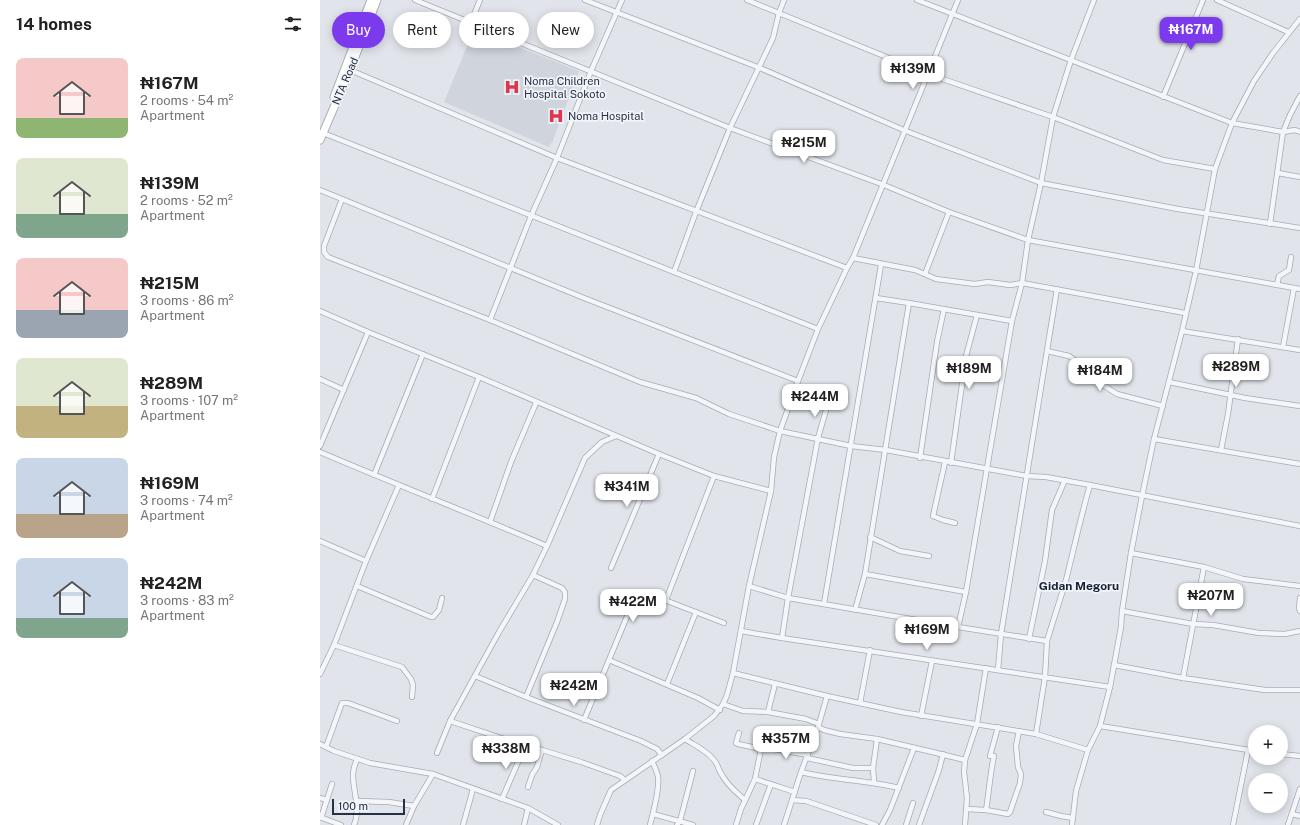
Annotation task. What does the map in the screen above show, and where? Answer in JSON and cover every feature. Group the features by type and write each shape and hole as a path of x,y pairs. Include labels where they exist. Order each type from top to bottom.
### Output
{"main road":[{"name":"NTA Road","path":"321,135 371,0"},
{"name":"NTA Road","path":"321,135 350,70 377,0"}],"street":[{"path":"415,0 459,17"},
{"path":"475,12 480,0"},
{"path":"585,0 760,68 906,131 1040,182 1207,213 1300,228"},
{"path":"490,320 591,72 622,0"},
{"path":"747,0 928,74 1053,117 1163,160 1215,169"},
{"path":"674,272 696,212 730,128 760,68 773,38 784,0"},
{"path":"918,0 1232,122 1283,132 1295,130 1300,132"},
{"path":"597,825 600,814 611,790 685,739 714,716 720,710 727,695 733,673 749,586 771,491 774,457 780,431 818,328 847,268 854,258 958,0"},
{"path":"958,627 966,592 1012,321 1022,283 1028,240 1053,117 1071,60 1094,0"},
{"path":"1163,96 1203,0"},
{"path":"1217,0 1288,32"},
{"path":"1072,825 1076,791 1088,750 1100,726 1110,687 1121,627 1131,553 1142,496 1154,439 1196,271 1215,169 1232,122 1254,81 1288,32 1300,19"},
{"path":"529,46 730,128 884,185 949,212 1028,240 1300,289"},
{"path":"350,70 557,158 847,268"},
{"path":"1270,224 1283,132 1300,96"},
{"path":"321,135 818,328"},
{"path":"1278,173 1300,177"},
{"path":"320,190 635,318 798,381"},
{"path":"342,199 324,246 324,252 328,257 490,320 640,382 696,398 730,414 780,431 851,446 886,450 920,458 1027,476 1090,484 1142,496 1300,526"},
{"path":"926,274 949,212"},
{"path":"1277,285 1279,276 1289,270 1291,257"},
{"path":"854,258 915,270 936,279 975,284 988,282 1010,285 1022,283 1185,313"},
{"path":"824,604 882,264"},
{"path":"1283,347 1294,288"},
{"path":"998,670 1001,634 1057,289"},
{"path":"876,298 909,302 1012,321"},
{"path":"855,610 865,574 909,302"},
{"path":"920,458 937,342 944,309"},
{"path":"320,311 479,377 536,403 714,476 771,491"},
{"path":"954,523 934,516 948,462 966,356 978,315"},
{"path":"1182,331 1300,350"},
{"path":"320,446 368,332"},
{"path":"1221,450 1231,395 1238,339"},
{"path":"1047,351 1069,356 1076,361 1081,371 1117,394 1163,406"},
{"path":"374,475 423,354"},
{"path":"432,499 479,377"},
{"path":"320,379 344,390"},
{"path":"1169,382 1231,395 1300,406"},
{"path":"490,522 511,462 536,403"},
{"path":"782,638 818,438 828,403"},
{"path":"437,753 450,722 499,632 533,575 585,458 602,442 616,436"},
{"path":"1154,439 1300,464"},
{"path":"320,452 547,546"},
{"path":"611,568 659,454"},
{"path":"666,600 714,476"},
{"path":"1029,639 1045,561 1052,510 1065,480"},
{"path":"1036,734 1045,677 1047,641 1066,580 1080,516 1090,484"},
{"path":"320,674 334,645 366,561 399,485"},
{"path":"870,537 900,550 929,556"},
{"path":"320,541 366,561"},
{"path":"1131,553 1204,567 1243,579 1300,586"},
{"path":"1184,678 1204,567"},
{"path":"865,574 966,592"},
{"path":"526,698 565,599 565,592 562,588 533,575"},
{"path":"357,586 431,617 433,617 439,610 442,598"},
{"path":"749,586 788,598 1047,641"},
{"path":"584,720 633,602 640,593 644,592 724,623"},
{"path":"1300,598 1300,611"},
{"path":"1122,611 1193,624 1213,625 1259,633 1286,634 1300,632"},
{"path":"668,684 696,612"},
{"path":"741,631 1110,687"},
{"path":"334,645 402,667 411,679 413,685 412,697"},
{"path":"860,703 870,650"},
{"path":"609,660 668,684 720,710"},
{"path":"921,716 932,661"},
{"path":"1114,665 1184,678 1265,690 1300,690"},
{"path":"965,825 967,798 964,772 965,760 977,724 986,668"},
{"path":"733,673 827,696 921,716 1036,734 1088,750"},
{"path":"475,676 526,698 641,741 657,749 662,755"},
{"path":"768,712 775,684"},
{"path":"784,825 801,772 819,725 827,696"},
{"path":"326,747 342,703 348,703 397,721"},
{"path":"723,704 747,712 768,712 806,719 819,725 824,730 840,734 877,739 965,760"},
{"path":"450,722 612,773 625,780"},
{"path":"1100,726 1248,750 1232,825"},
{"path":"986,810 990,785 990,773 994,756 990,756 998,728"},
{"path":"966,809 986,810 1008,814 1015,800 1020,783 1021,774 1018,767 1016,746 1019,731"},
{"path":"739,733 736,743 761,749 763,747 853,768 873,768"},
{"path":"685,739 713,758 717,763 721,774 732,789 745,800"},
{"path":"874,782 873,768 877,739"},
{"path":"320,744 357,759 381,766 433,774 528,808 551,823 558,825"},
{"path":"502,799 525,746"},
{"path":"882,825 890,810 914,748"},
{"path":"736,825 741,809 755,779 761,749"},
{"path":"528,787 532,775 537,767 542,750"},
{"path":"919,825 942,754"},
{"path":"1288,755 1300,756"},
{"path":"354,825 356,821 356,801 353,776 357,759"},
{"path":"650,825 658,778 652,761"},
{"path":"678,823 693,771"},
{"path":"801,772 825,778 874,782 899,788"},
{"path":"406,825 414,806 433,774"},
{"path":"755,779 795,792"},
{"path":"332,784 321,818 341,825"},
{"path":"756,825 771,784"},
{"path":"464,825 473,789"},
{"path":"1288,825 1300,789"},
{"path":"320,798 327,800"},
{"path":"792,800 806,801 876,825"},
{"path":"356,801 389,802 414,806"},
{"path":"906,825 913,803"},
{"path":"524,825 528,808"},
{"path":"1046,812 1074,818"},
{"path":"653,814 678,823 694,825"},
{"path":"1292,814 1300,816"}],"shaded area":[{"name":"Noma Children Hospital Sokoto","path":"466,48 522,48 579,71 552,143 549,147 444,102"}],"place":[{"name":"Noma Children Hospital Sokoto","path":"512,87"},
{"name":"Noma Hospital","path":"556,116"}],"district":[{"name":"Gidan Megoru","path":"1079,586"}]}
